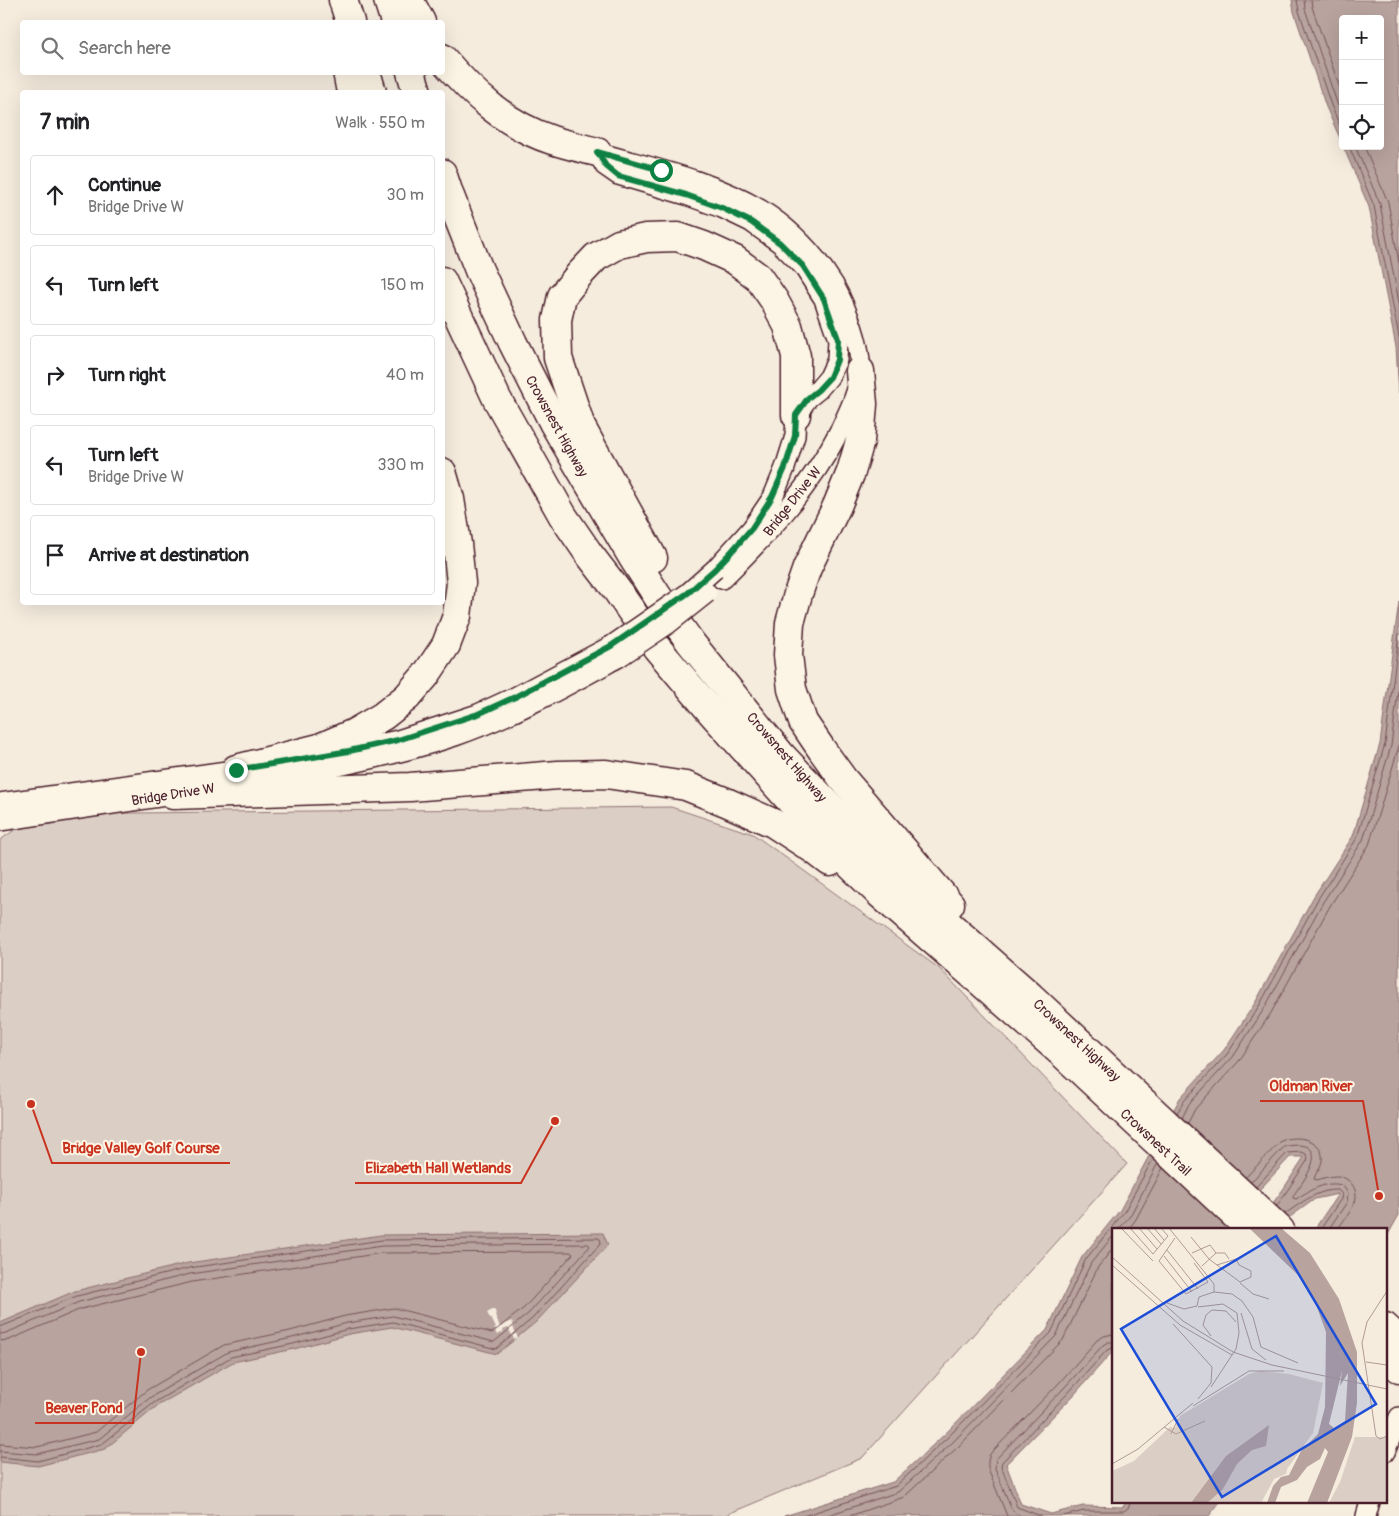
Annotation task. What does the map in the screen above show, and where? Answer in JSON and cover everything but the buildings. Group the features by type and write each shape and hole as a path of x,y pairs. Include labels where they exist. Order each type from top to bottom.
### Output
{"highway":[{"path":"330,0 335,20"},
{"path":"343,0 349,20"},
{"path":"388,0 394,20"},
{"path":"409,0 420,20"},
{"path":"445,61 478,97 501,115 525,129 551,140 597,152"},
{"path":"347,75 350,90"},
{"path":"367,75 371,90"},
{"path":"412,75 416,90"},
{"name":"Crowsnest Highway","path":"445,182 479,270 554,424 609,520 658,597 691,643 781,754 863,841 946,922 1030,996 1064,1042"},
{"path":"796,415 796,356 788,326 774,300 758,277 735,260 678,237 646,238 619,244 596,257 562,296 557,320 558,358 581,427 692,624 814,789"},
{"name":"Crowsnest Highway","path":"445,286 497,399 564,516 588,554 616,589 656,648 713,714 837,852 878,893 1064,1042 1278,1228"},
{"path":"860,370 862,404 860,441 851,472 837,506 807,568 790,623 788,655 792,689 803,722 843,780 1030,996"},
{"path":"236,770 318,748 354,733 383,716 407,697 426,675 446,645 457,616 461,583 450,500 445,482"},
{"path":"173,795 410,787 558,775 606,774 686,786 773,823 813,849 1064,1042"},
{"name":"Crowsnest Trail","path":"1064,1042 1249,1228"},
{"path":"1386,1328 1399,1340"},
{"path":"1386,1356 1399,1368"}],"street":[{"name":"Bridge Drive W","path":"597,152 694,181 730,195 760,210 788,228 826,271 840,296 853,326 860,370 855,395 832,445 811,479 776,524 718,574"},
{"path":"597,152 606,166 618,176 695,198 751,222 780,243 803,266 824,299 838,339 837,360 830,377 808,398 796,415"},
{"name":"Bridge Drive W","path":"0,803 236,770 349,751 398,740 478,714 615,651 668,624 700,600 772,497 785,468 795,436 796,415"},
{"name":"Bridge Drive W","path":"0,820 173,795 322,770 421,746 456,735 540,700 615,651"},
{"path":"1386,1450 1399,1417"}],"shaded area":[{"path":"671,807 753,834 940,969 1127,1164 862,1458 723,1516 0,1516 0,840 43,814"}],"water":[{"path":"1292,0 1399,0 1399,393 1396,347 1369,207 1345,150 1384,150 1384,15 1339,15 1339,136 1326,107 1294,12"},
{"path":"1399,601 1399,1215 1386,1238 1386,1228 1315,1228 1338,1194 1315,1199 1275,1228 1254,1228 1304,1157 1290,1157 1224,1228 1112,1228 1112,1352 1073,1396 1006,1464 1021,1504 1051,1514 1083,1506 1123,1507 1125,1504 1218,1504 1209,1516 784,1516 893,1482 946,1433 1047,1330 1082,1257 1120,1210 1180,1098 1224,1050 1255,1003 1314,896 1353,836 1380,744"},
{"path":"603,1233 608,1245 536,1322 497,1354 392,1327 349,1334 294,1349 233,1362 157,1406 105,1449 38,1466 0,1462 0,1323 75,1291 188,1263 381,1235"}],"pier":[{"path":"494,1309 500,1327 512,1321 518,1338 514,1339 508,1328 497,1335 494,1329 496,1328 487,1313"}],"place":[{"name":"Bridge Valley Golf Course","path":"31,1104"},
{"name":"Elizabeth Hall Wetlands","path":"555,1121"},
{"name":"Oldman River","path":"1379,1196"},
{"name":"Beaver Pond","path":"141,1352"}],"route":[{"path":"236,770 349,751 398,740 478,714 515,697 611,646 688,593 715,569 752,528 772,497 785,468 795,436 796,415 808,398 830,377 837,360 838,339 824,299 803,266 780,243 751,222 722,208 686,195 618,176 606,166 597,152 661,170"}]}
